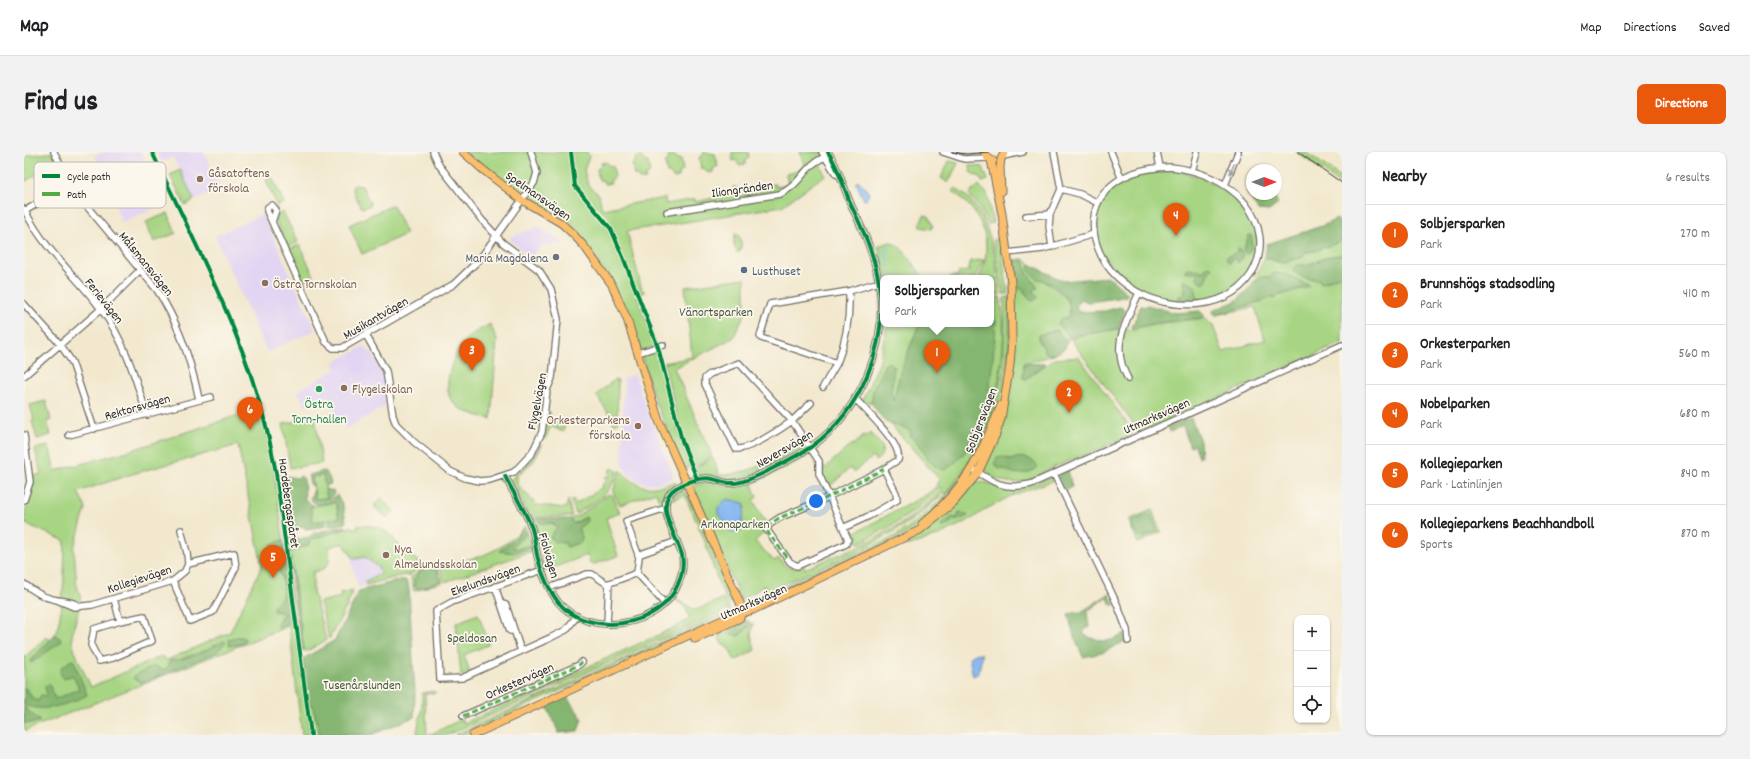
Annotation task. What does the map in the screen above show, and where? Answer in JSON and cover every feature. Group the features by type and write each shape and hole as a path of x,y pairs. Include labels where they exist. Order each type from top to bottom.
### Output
{"main road":[{"name":"Spelmansvägen","path":"463,152 522,200 561,223 572,233 598,265 619,299 660,421 739,601 742,612"},
{"path":"988,157 995,161 1003,156"},
{"name":"Solbjersvägen","path":"975,471 993,426 1008,380 1012,340 1013,308 1002,214 1003,156"},
{"name":"Solbjersvägen","path":"988,157 1002,214"},
{"name":"Utmarksvägen","path":"473,735 724,619 752,610 901,540 937,511 975,471"},
{"name":"Spelmansvägen","path":"716,550 722,573 736,606 749,616"},
{"name":"Utmarksvägen","path":"658,650 695,639 807,590 852,563"},
{"path":"724,619 736,606"},
{"path":"695,639 739,619 742,612"}],"street":[{"name":"Målsmansvägen","path":"54,152 59,162"},
{"name":"Flygelvägen","path":"366,335 386,372 393,416 401,430 445,467 465,478 480,481 504,476 514,472 525,462 539,440 544,424 547,390 552,378 558,319 551,289 542,274 497,237 481,219 439,165 433,152"},
{"name":"Musikantvägen","path":"272,222 329,346 333,348 342,348 454,284 470,270 497,237 532,187 536,178 536,168 531,152"},
{"path":"942,152 964,160 988,157"},
{"path":"1003,156 1023,152"},
{"path":"1052,247 1048,226 1050,214 1061,189 1054,152"},
{"path":"1111,152 1121,177"},
{"path":"1157,152 1160,167"},
{"path":"1192,170 1197,152"},
{"path":"1225,185 1238,152"},
{"name":"Neversvägen","path":"826,154 871,249 879,282 880,297"},
{"name":"Iliongränden","path":"667,212 780,194 790,190 798,182 804,172 826,154"},
{"path":"1160,167 1192,170 1225,185 1233,191 1249,209 1258,231 1259,254 1254,269 1248,279 1232,294 1221,300 1206,303 1176,304 1139,293 1128,287 1107,268 1098,248 1094,234 1094,222 1098,203 1109,188 1121,177 1138,170 1160,167"},
{"path":"1061,189 1080,194 1098,203"},
{"path":"25,210 34,205"},
{"name":"Målsmansvägen","path":"89,208 157,290 175,320 185,347 199,399"},
{"name":"Ferievägen","path":"25,210 47,247 101,308 121,340 128,355 147,415"},
{"path":"1026,216 1050,214"},
{"path":"1006,254 1052,247 1094,234"},
{"path":"24,376 101,308 140,270"},
{"path":"837,363 761,338 760,334 770,304 849,291 879,282"},
{"path":"823,388 837,363 846,340 849,291"},
{"path":"1128,379 1119,358 1119,343 1124,325 1139,293"},
{"path":"24,304 60,344 77,372 94,429"},
{"name":"Neversvägen","path":"687,483 706,478 727,483 742,481 766,472 811,447 830,429 855,398 871,365 877,345 880,320"},
{"path":"638,353 663,345"},
{"name":"Utmarksvägen","path":"975,471 993,482 1011,487 1031,484 1342,345"},
{"path":"811,403 792,421 765,437 740,449 736,449 705,384 705,378 710,374 739,363 792,421 811,447 819,461 819,474 828,497 848,539 846,544 797,566 792,564 768,533 768,527 773,522 828,497 884,469 898,460 899,453 890,439 855,398"},
{"name":"Rektorsvägen","path":"69,435 211,397"},
{"path":"24,435 27,482 24,500"},
{"path":"843,528 869,516 897,500 896,493 884,469"},
{"path":"1054,474 1117,604 1127,630 1128,641"},
{"name":"Fiolvägen","path":"504,476 532,528 542,570 559,603 577,616 593,622 606,624 640,619 653,613 665,604 676,590 682,572 682,558 666,508"},
{"path":"665,604 637,573 638,555 626,522 666,508 669,495 687,483"},
{"name":"Kollegievägen","path":"24,584 42,596 57,600 68,600 79,606 114,599 173,582 185,571 188,564 187,553 181,530"},
{"path":"638,555 677,541"},
{"path":"173,582 190,621 212,612 236,567 234,553 188,564"},
{"name":"Ekelundsvägen","path":"436,611 452,602 542,570"},
{"path":"550,588 587,574 592,574 604,583 609,583 637,573"},
{"path":"606,624 609,583"},
{"path":"496,586 503,604 501,608 510,631 513,631 521,651"},
{"path":"114,599 120,621"},
{"name":"Orkestervägen","path":"436,611 440,679 462,678 521,651 566,630 577,616"},
{"path":"143,615 152,641 113,658 99,660 92,645 94,629 120,621 143,615"},
{"name":"Orkestervägen","path":"463,716 579,665 582,662"}],"shaded area":[{"path":"105,152 141,152 145,162 97,162 95,156"},
{"name":"Gåsatoftens förskola","path":"156,152 204,152 220,188 194,200 173,157 161,162"},
{"path":"116,208 155,208 122,222"},
{"name":"Östra Tornskolan","path":"263,214 315,330 267,352 215,236"},
{"path":"538,227 563,241 563,244 541,246 533,255 526,253 510,240 511,237"},
{"name":"Flygelskolan","path":"364,346 373,354 383,376 385,406 346,429 327,395 306,407 297,391 337,369 333,363"},
{"name":"Orkesterparkens förskola","path":"635,375 645,406 673,474 672,479 659,483 646,484 636,480 628,475 622,465 624,378"},
{"name":"Nya Almelundsskolan","path":"351,527 352,531 397,548 404,575 358,587 344,529"}],"green space":[{"path":"54,152 58,162 34,162 34,176 24,182 24,156"},
{"path":"465,152 587,152 589,157 584,170 586,178 588,185 599,195 602,209 665,198 666,204 695,199 696,202 734,193 733,187 736,187 738,196 760,193 759,186 775,184 776,187 788,185 786,174 799,171 804,165 800,152 832,152 818,160 825,175 782,206 655,228 652,227 627,231 642,290 645,292 637,296 656,346 640,351 626,309 590,250 530,200 530,190 522,200"},
{"path":"704,152 715,154 718,166 713,169 713,172 708,173 704,168 701,169 699,157 702,157"},
{"path":"732,152 748,152 749,157 745,161 745,164 739,165 736,160 733,161"},
{"path":"1296,152 1306,152 1342,178 1342,185"},
{"path":"674,155 678,159 681,159 683,170 678,174 679,177 673,178 670,173 667,173 665,162 667,162 669,156"},
{"path":"641,157 645,162 648,162 650,173 645,176 646,179 640,180 636,175 634,176 632,165 634,164 636,158"},
{"path":"949,161 958,163 948,183 941,178"},
{"path":"606,162 610,166 613,166 615,177 610,181 611,183 605,184 602,180 599,180 597,169 602,165 601,163"},
{"path":"969,165 983,167 988,180 982,182 979,177 970,172 971,168"},
{"path":"180,170 194,200 185,205 170,175"},
{"path":"1166,170 1185,173 1204,179 1222,189 1238,202 1249,217 1256,234 1257,252 1249,272 1242,282 1233,290 1222,296 1211,300 1189,302 1166,299 1144,291 1124,279 1109,263 1099,244 1097,223 1104,200 1110,192 1118,184 1131,176 1144,172"},
{"path":"272,177 284,203 277,206 266,180"},
{"path":"355,185 362,186 371,205 362,208 352,187"},
{"path":"979,185 982,190 987,193 993,223 988,224 978,205 969,194"},
{"path":"955,188 966,196 979,212 984,222 992,246 1000,294 994,295 994,275 980,275 984,266 986,241 978,219 972,208 952,191"},
{"path":"1252,200 1276,200 1278,204 1269,211 1258,210"},
{"path":"393,205 406,234 362,254 349,225"},
{"path":"283,212 298,242 288,247 275,220 278,215"},
{"path":"168,213 176,233 154,242 146,222"},
{"path":"924,215 929,216 933,226 931,229 921,227 920,223"},
{"path":"1337,219 1341,230 1340,242 1307,252 1300,258 1281,263 1265,257 1267,244 1322,226"},
{"path":"736,233 741,243 741,248 738,253 735,249 734,243"},
{"path":"1249,235 1251,235 1253,246 1247,255 1243,251"},
{"path":"998,238 1000,239 1008,294 1003,294 993,240"},
{"path":"1342,238 1342,255 1330,256 1305,265 1298,275 1320,280 1321,283 1342,275 1342,343 1142,432 1138,430 1069,337 1067,341 1051,332 1039,335 1046,352 1054,355 1024,363 1023,378 1026,379 1054,359 1079,357 1131,429 1131,436 1054,467 1034,478 1021,482 1005,482 994,478 986,471 984,466 1009,385 1011,260 1013,260 1018,287 1025,292 1030,300 1035,294 1034,289 1037,288 1027,273 1023,259 1030,264 1029,265 1042,279 1068,300 1070,311 1066,317 1058,323 1069,336 1073,338 1080,335 1118,329 1134,330 1148,325 1204,318 1213,326 1223,352 1265,340 1255,307 1216,315 1310,286 1295,279 1280,276 1266,277 1252,285 1265,257 1281,263 1300,258 1307,252 1340,242"},
{"path":"891,242 896,245 905,253 921,275 886,275 878,246"},
{"path":"299,245 314,276 303,281 288,250"},
{"path":"1239,248 1243,257 1238,263 1235,258 1231,259 1231,263 1228,262 1226,257 1237,252"},
{"path":"1342,255 1342,275 1321,283 1320,280 1298,275 1293,270 1297,265 1312,264 1330,256"},
{"path":"1023,259 1027,273 1038,288 1034,289 1035,294 1038,297 1034,301 1030,300 1025,292 1018,287 1013,260"},
{"path":"984,260 977,275 958,275 959,272 969,271 970,261"},
{"path":"1030,264 1063,281 1109,277 1128,294 1125,297 1088,302 1080,299 1076,307 1078,312 1105,311 1120,307 1125,310 1118,329 1080,335 1073,338 1069,336 1058,323 1062,318 1067,318 1069,306 1067,300 1059,290 1048,282 1037,279 1029,270"},
{"path":"1210,266 1212,268 1207,275 1207,281 1205,283 1201,283 1197,278 1198,273 1184,271 1187,268 1201,270 1203,273 1206,267"},
{"path":"1275,273 1288,275 1310,286 1216,315 1212,312 1236,301 1260,277 1268,277"},
{"name":"Vänortsparken","path":"745,278 745,314 733,338 674,368 712,456 701,464 693,466 680,429 664,363 692,357 685,287"},
{"path":"1183,280 1195,286 1198,302 1177,302 1178,297 1185,293"},
{"name":"Arkonaparken","path":"994,297 1000,297 1003,313 1003,348 994,402 989,419 975,450 946,494 944,492 926,509 906,524 862,549 768,591 764,586 741,600 694,491 695,486 700,483 711,482 739,485 811,451 812,453 797,462 752,484 757,497 753,500 768,527 767,530 755,541 774,561 779,558 786,567 795,568 803,565 805,569 897,527 929,503 942,488 941,487 922,505 902,519 881,532 858,543 854,533 926,495 935,488 940,480 871,402 867,402 864,406 861,403 879,364 886,327 994,327"},
{"path":"1009,297 1009,345 1003,390 994,418 972,466 935,511 910,532 891,542 777,592 776,590 890,539 922,517 947,493 968,466 983,436 994,405 1001,371 1004,335 1004,298"},
{"path":"1147,305 1176,313 1200,311 1204,315 1204,318 1157,323 1134,330 1132,327 1141,306 1146,307"},
{"path":"994,319 996,321 990,382 979,425 970,444 959,459 944,470 935,466 930,461 919,445 910,436 911,432 887,422 871,402 874,387 885,364 890,362 894,366 892,389 893,401 901,370 918,327 994,327"},
{"path":"490,324 497,340 491,419 470,413 460,408 452,401 449,395 448,387 450,369 462,344 471,335"},
{"path":"1057,330 1067,341 1065,348 1054,355 1046,353 1039,340 1039,335"},
{"path":"657,349 681,442 690,467 685,469 656,404 641,354"},
{"path":"1024,363 1045,364 1026,379 1023,378"},
{"path":"614,380 618,381 617,423 613,424 613,420 597,394"},
{"path":"46,401 51,420 47,421 51,435 37,439 32,421 34,420 30,405"},
{"path":"260,408 270,447 310,735 302,735 289,626 24,731 24,658 46,637 51,640 56,633 59,622 64,578 65,541 24,523 24,517 32,488 33,476 41,474 35,449 49,446 55,471 132,450","holes":["238,445 262,566 230,632 167,660 162,656 91,687 77,657 72,640 72,634 80,606 80,593 77,589 74,548 86,508 78,492 132,474"]},
{"path":"548,412 550,412 550,421 564,422 566,418 563,432 551,426 545,439 543,437"},
{"path":"315,418 322,463 290,468 283,424"},
{"path":"1191,418 1200,441 1201,457 1199,458 1195,445 1190,447 1183,426 1170,432 1168,426"},
{"path":"869,434 872,434 883,448 881,456 876,461 873,457 853,472 850,468 828,488 822,474 824,466 827,469 829,467 828,465 852,444 853,445 865,435 866,437"},
{"path":"803,441 802,448 787,457 755,473 736,480 720,480 707,475 698,475 694,469 713,458 719,475 742,472 753,469 774,459"},
{"path":"540,445 542,445 534,461 517,475 517,483 522,490 517,493 510,480 530,461"},
{"path":"1002,457 1011,460 1022,457 1030,459 1038,467 1032,471 1021,474 999,469 994,464 997,458"},
{"path":"613,468 617,471 615,479 607,492 576,514 571,501 574,500 576,504 603,487 602,485 607,481 604,477 609,477 610,470"},
{"path":"620,470 639,485 658,487 674,482 677,484 667,494 661,506 656,492 620,505 613,492"},
{"path":"1068,470 1072,487 1065,492 1058,477"},
{"path":"324,471 329,477 331,484 325,486 323,475 312,477 313,486 310,484 308,475"},
{"path":"278,475 297,478 301,476 304,479 305,500 314,506 311,507 313,522 326,520 326,526 307,529 300,527 297,532 286,534"},
{"path":"323,475 327,498 315,499 312,477"},
{"path":"1050,478 1055,480 1011,496 986,509 973,518 937,536 907,546 907,541 925,530 975,482 982,482 1005,489 1016,489"},
{"path":"325,489 333,491 334,493 331,503 317,505 310,499 314,490 315,499 327,498"},
{"path":"524,491 536,505 566,508 568,500 572,516 531,518 518,496"},
{"path":"682,491 686,492 700,518 732,603 729,603 717,580 706,545 685,495 674,499 671,498"},
{"path":"609,494 613,496 620,513 606,518 618,556 591,565 587,555 545,571 533,520 538,519 540,523 553,523 557,528 556,541 565,543 567,547 582,537 578,529 586,517 573,524 570,519 578,516"},
{"path":"337,495 343,505 346,523 329,526 329,519 339,518 336,503 333,503 334,497"},
{"path":"381,498 394,511 387,518 374,506"},
{"path":"336,502 339,518 313,522 310,507"},
{"path":"1152,510 1161,532 1138,543 1128,520"},
{"path":"959,513 967,514 968,516 956,521 956,519 942,528 941,525 952,517 957,518"},
{"path":"1145,515 1151,515 1158,531 1142,538 1134,531 1132,521"},
{"path":"586,517 587,521 578,529 582,537 581,542 567,547 565,543 556,542 550,537 557,527 552,523 539,523 538,519 570,519 574,524"},
{"path":"365,525 379,528 391,535 396,543 399,544 400,550 423,564 409,576 404,575 366,585 365,581 381,574 378,567 365,557 354,559 343,543 329,547 329,563 322,570 313,572 313,591 326,640 306,652 304,650 290,552 308,545 310,540 351,527 358,529 357,526"},
{"path":"345,526 347,528 310,540 308,545 290,552 304,650 301,651 286,537 291,536 299,539 309,537 314,533"},
{"path":"525,526 531,541 532,551 445,582 438,564 463,561 486,554 506,543"},
{"path":"523,529 526,534 512,547 517,549 531,545 532,548 513,553 499,551 513,541"},
{"path":"283,540 292,602 281,612 273,611 274,606 283,595 284,589 280,572 273,568 279,558 277,546 272,546 271,544"},
{"path":"428,564 435,564 443,582 414,591 411,578"},
{"path":"427,567 437,569 440,581 420,589 415,587 414,580 418,573"},
{"name":"Tusenårslunden","path":"405,580 408,583 409,591 415,694 414,717 371,735 320,735 313,707 308,703 303,659 335,640 359,591"},
{"path":"353,590 347,606 329,639 320,602 341,597 340,593"},
{"path":"1109,594 1115,605 1111,605 1107,596 1087,612 1089,627 1084,629 1084,635 1105,641 1125,634 1125,641 1102,653 1083,657 1074,636 1068,614 1081,612"},
{"path":"675,599 695,610 723,599 730,608 447,735 429,735 462,719 464,723 678,626 690,619 685,607"},
{"path":"289,610 293,614 293,622 278,627 276,625 284,612"},
{"path":"731,610 719,619 462,735 455,735"},
{"name":"Speldosan","path":"478,614 488,640 488,645 464,655 470,672 461,676 456,623"},
{"path":"748,620 750,623 738,636 725,632"},
{"path":"753,623 751,635 755,650 735,661 729,649 721,643 719,636 725,632 739,636"},
{"path":"55,635 60,638 61,642 31,663 30,661"},
{"path":"242,637 245,641 238,645 229,645 229,639"},
{"path":"224,641 226,642 217,652 142,683 134,679 134,676 154,666 163,670 168,667 170,660 178,660 199,653"},
{"path":"71,660 74,661 87,695 65,704 48,708 24,705 24,688 27,689 32,698 38,701 41,695 47,695 45,686 49,684 55,699 79,689 73,675 63,679 60,672 62,667"},
{"path":"434,691 436,693 425,694 427,735 418,735 417,732 422,707 422,693"},
{"path":"566,696 582,718 578,731 559,733 546,705"},
{"path":"308,703 313,707 321,735 312,735"},
{"path":"24,707 40,721 34,723 24,723"}],"water":[{"path":"858,180 869,194 866,200 864,200 856,183"},
{"path":"727,499 744,503 745,505 741,530 736,533 730,532 726,523 718,514 718,507"},
{"path":"978,653 982,654 979,673 973,676 969,657"}],"waterway":[{"path":"889,268 885,249 891,247"}],"tram line":[{"path":"952,152 967,154 988,152"},
{"path":"1298,152 1342,183"}],"marked path":[{"path":"787,557 768,533 769,525 779,518 820,501 884,469"},
{"path":"463,716 579,665 582,662"}],"cycle path":[{"name":"Hardebergaspåret","path":"152,152 157,162"},
{"path":"571,152 575,186 611,229 658,347 682,441 697,479"},
{"path":"828,152 832,158 872,254 880,296"},
{"name":"Hardebergaspåret","path":"166,181 208,269 225,309 256,389 267,431 276,473 311,735"},
{"path":"505,476 531,526 538,559 546,582 558,602 571,613 587,621 605,624 623,623 640,619 656,610 669,599 678,584 682,570 682,555 666,511 666,502 669,494 680,486 704,478 715,479 725,483 748,480 789,460 811,447 829,432 844,415 857,395 868,374 875,352 880,327"}],"place":[{"name":"Gåsatoftens förskola","path":"200,179"},
{"name":"Nobelparken","path":"1176,236"},
{"name":"Maria Magdalena","path":"556,257"},
{"name":"Lusthuset","path":"744,270"},
{"name":"Östra Tornskolan","path":"265,283"},
{"name":"Orkesterparken","path":"472,371"},
{"name":"Solbjersparken","path":"937,373"},
{"name":"Flygelskolan","path":"344,388"},
{"name":"Östra Torn-hallen","path":"319,389"},
{"name":"Brunnshögs stadsodling","path":"1069,413"},
{"name":"Orkesterparkens förskola","path":"638,426"},
{"name":"Kollegieparkens Beachhandboll","path":"250,430"},
{"name":"Nya Almelundsskolan","path":"386,555"},
{"name":"Kollegieparken","path":"273,578"}]}
